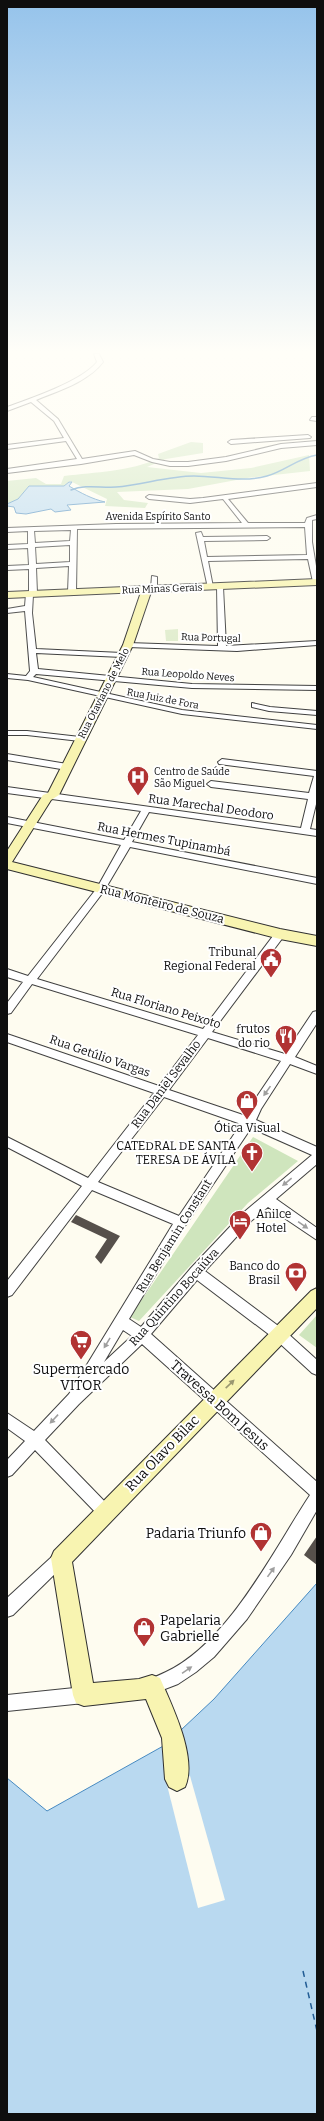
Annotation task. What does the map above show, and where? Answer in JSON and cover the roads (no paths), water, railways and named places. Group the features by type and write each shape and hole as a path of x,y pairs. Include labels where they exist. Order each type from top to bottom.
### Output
{"street":[{"path":"76,453 81,462"},
{"path":"7,471 81,462 135,453 155,462 181,463 209,462 249,453"},
{"path":"149,497 190,501 317,485"},
{"path":"224,497 247,526"},
{"path":"315,517 309,519 308,524 310,557 317,582"},
{"name":"Avenida Espírito Santo","path":"7,530 308,524"},
{"path":"198,526 204,559 215,587 222,648"},
{"path":"72,592 74,528"},
{"path":"30,529 33,566 32,594 27,608 34,651 31,674"},
{"path":"200,539 267,538"},
{"path":"7,547 73,544"},
{"path":"204,559 310,557"},
{"path":"7,568 72,564"},
{"path":"151,589 154,577"},
{"name":"Rua Minas Gerais","path":"7,595 317,582"},
{"name":"Rua Otaviano de Melo","path":"7,861 29,824 47,798 53,795 80,739 113,678 151,589"},
{"path":"7,611 27,608"},
{"name":"Rua Portugal","path":"128,645 237,649 317,643"},
{"path":"34,651 61,651 122,655"},
{"name":"Rua Juiz de Fora","path":"7,676 31,674 104,696 213,717 317,727"},
{"name":"Rua Leopoldo Neves","path":"31,674 113,678 192,686 317,688"},
{"path":"255,705 317,713"},
{"path":"7,733 27,733 80,739"},
{"path":"7,757 67,767"},
{"path":"222,762 317,774"},
{"path":"305,831 315,796 317,778"},
{"path":"211,784 315,796"},
{"name":"Rua Marechal Deodoro","path":"7,790 53,795 146,810 317,833"},
{"path":"7,1010 101,889 128,845 146,810"},
{"name":"Rua Hermes Tupinambá","path":"7,820 317,881"},
{"name":"Rua Monteiro de Souza","path":"7,865 280,934 317,941"},
{"name":"Rua Daniel Sevalho","path":"7,1291 162,1091 280,934"},
{"name":"Rua Floriano Peixoto","path":"7,973 31,979 204,1034 289,1059 317,1070"},
{"name":"Rua Benjamin Constant","path":"74,1399 181,1222 249,1122 256,1106 289,1059 317,1014"},
{"name":"Rua Getúlio Vargas","path":"7,1038 249,1122 317,1152"},
{"path":"7,1142 89,1184 181,1222"},
{"name":"Rua Quintino Bocaiúva","path":"7,1470 74,1399 142,1335 196,1272 266,1199 317,1157"},
{"path":"266,1199 317,1235"},
{"path":"196,1272 280,1335 317,1369"},
{"name":"Rua Olavo Bilac","path":"7,1609 62,1558 214,1400 317,1296"},
{"name":"Travessa Bom Jesus","path":"121,1321 142,1335 317,1492"},
{"path":"7,1420 35,1440 105,1512"},
{"path":"7,1703 139,1690 166,1683 187,1670 201,1660 227,1632 281,1557 317,1497"},
{"path":"62,1558 84,1695"},
{"path":"152,1686 173,1738 177,1779"}],"water":[{"path":"69,482 72,482 69,486 78,491 105,502 67,505 71,510 55,512 51,509 26,514 16,513 14,507 7,506 7,504 18,499 29,486 64,486"},
{"path":"317,1583 317,2114 7,2114 7,1778 47,1811 165,1745 214,1699"}],"waterway":[{"path":"71,490 88,487 126,486 184,476 240,479 258,478 274,474 304,459 317,455"}],"place":[{"name":"Centro de Saúde São Miguel","path":"138,796"},
{"name":"Tribunal Regional Federal","path":"271,978"},
{"name":"frutos do rio","path":"286,1056"},
{"name":"Ótica Visual","path":"247,1120"},
{"name":"CATEDRAL DE SANTA TERESA DE ÁVILA","path":"252,1172"},
{"name":"Anilce Hotel","path":"240,1240"},
{"name":"Banco do Brasil","path":"296,1292"},
{"name":"Supermercado VITOR","path":"81,1360"},
{"name":"Padaria Triunfo","path":"261,1552"},
{"name":"Papelaria Gabrielle","path":"144,1648"}]}
